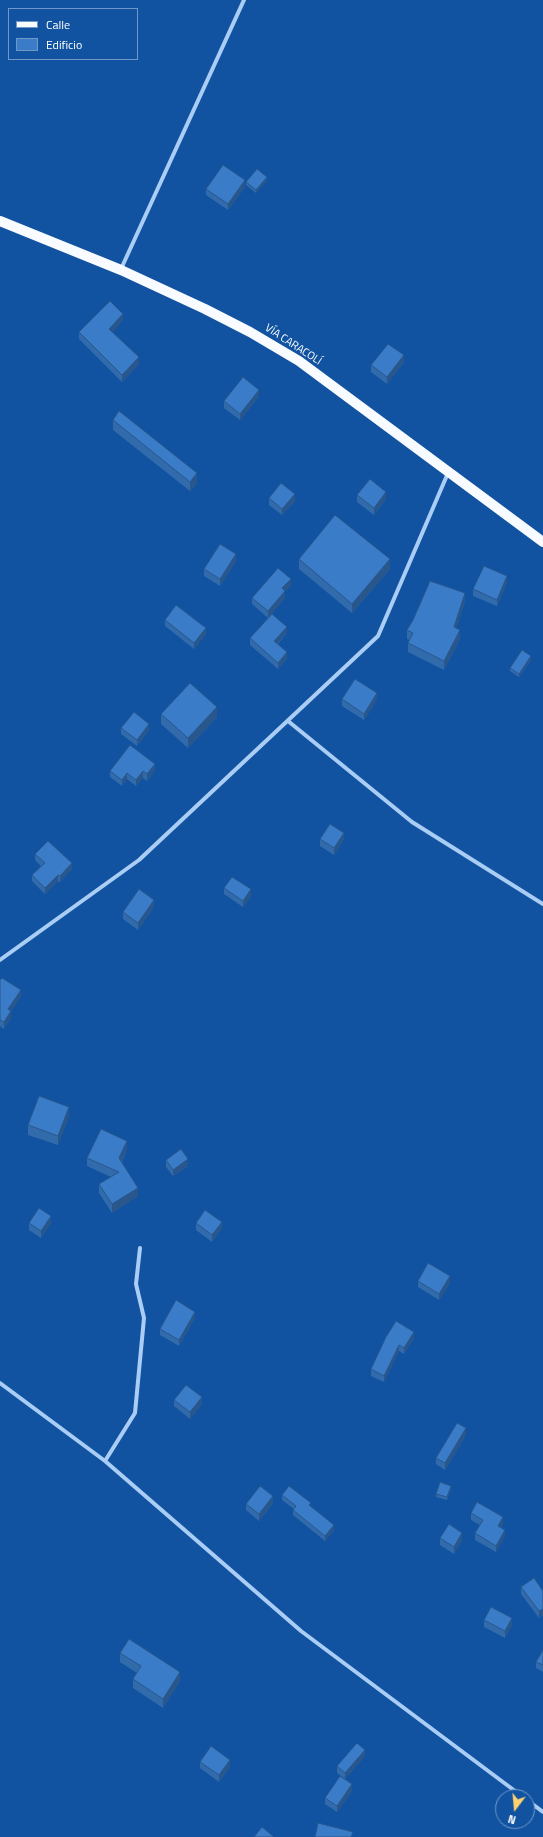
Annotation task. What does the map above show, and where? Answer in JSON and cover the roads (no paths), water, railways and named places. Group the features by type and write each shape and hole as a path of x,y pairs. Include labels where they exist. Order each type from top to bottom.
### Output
{"main road":[{"name":"VÍA CARACOLÍ","path":"0,221 121,270 243,328 299,361 543,542"}],"street":[{"path":"121,270 244,0"},
{"path":"0,960 139,860 378,636 448,473"},
{"path":"288,721 412,822 543,904"},
{"path":"105,1461 135,1413 144,1318 136,1284 140,1248"},
{"path":"0,1382 105,1461 301,1631 512,1789"}]}
